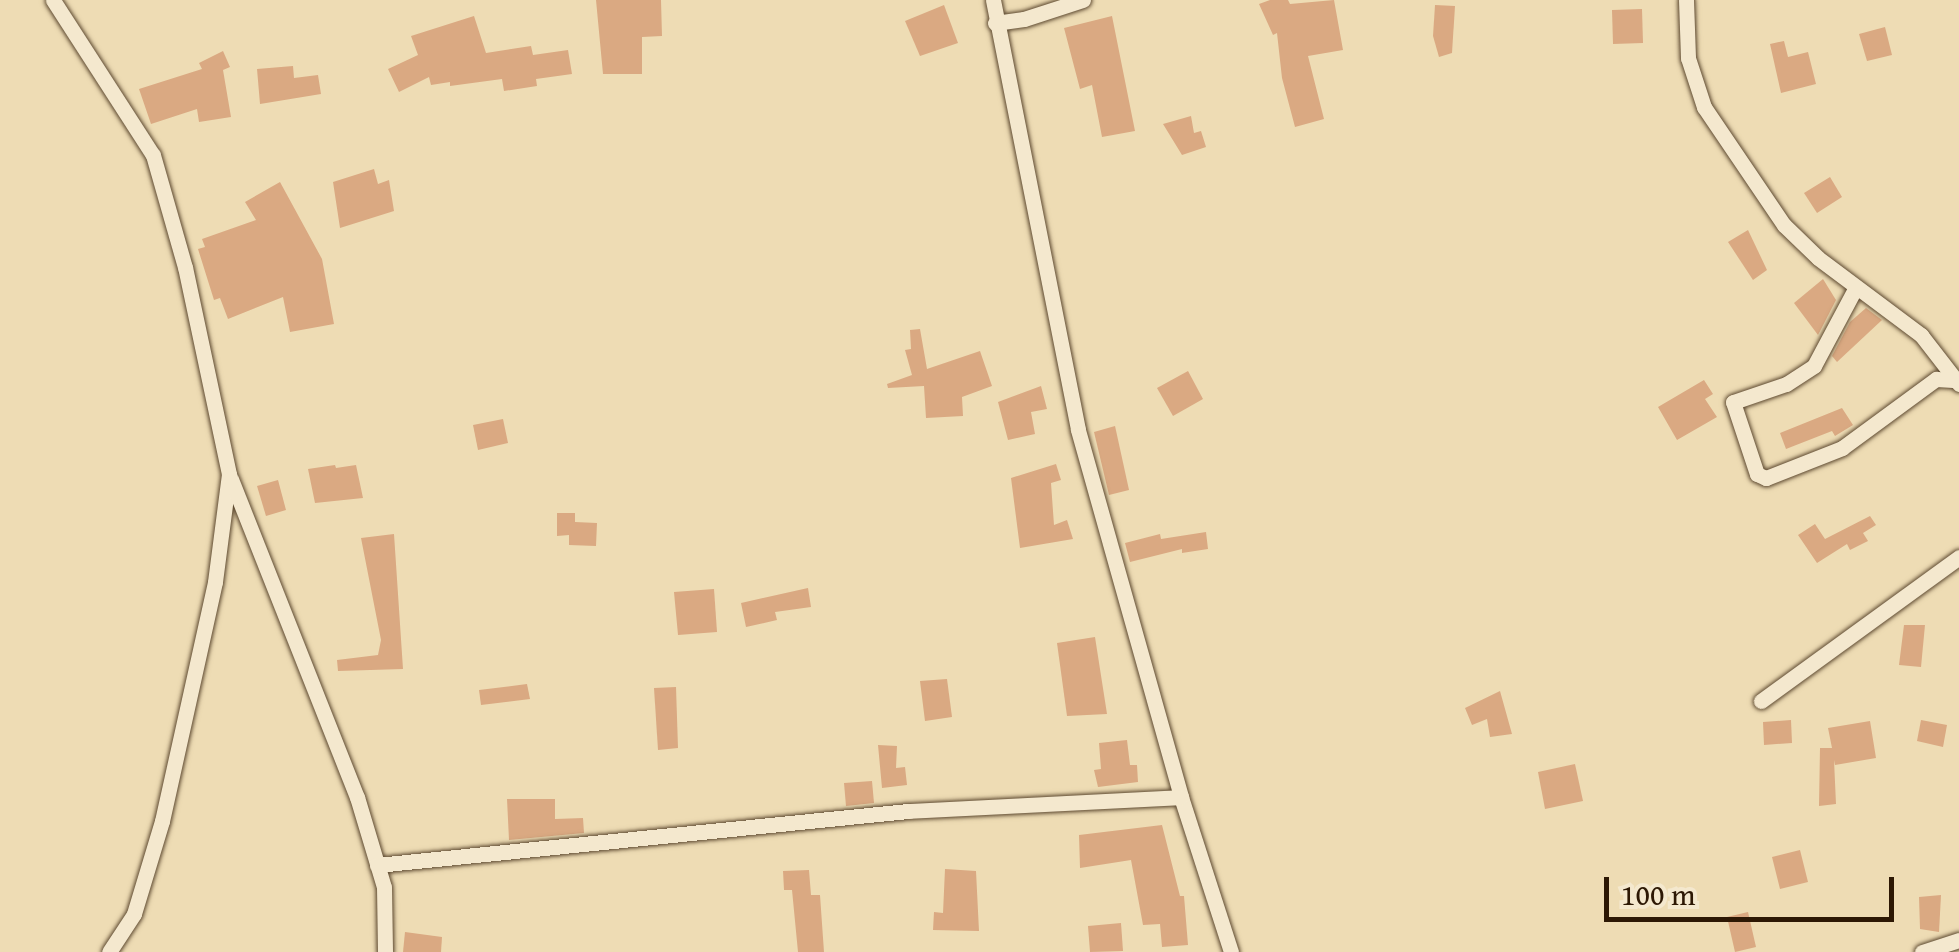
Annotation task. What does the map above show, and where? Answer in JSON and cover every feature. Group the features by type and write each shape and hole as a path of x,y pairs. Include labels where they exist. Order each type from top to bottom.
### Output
{"street":[{"path":"53,0 152,155 185,267 229,474 357,797 384,886 384,952"},
{"path":"993,0 1029,166 1078,430 1181,797 1231,952"},
{"path":"995,23 1024,19 1082,0"},
{"path":"1686,0 1688,58 1704,107 1784,225 1856,287 1921,335 1956,382"},
{"path":"1856,287 1814,366 1786,384 1734,402 1761,478 1842,448 1936,379 1956,382"},
{"path":"109,952 134,914 162,821 215,582 229,474"},
{"path":"1760,702 1959,556"},
{"path":"377,865 908,811 1181,797"},
{"path":"1922,952 1959,940"}],"building":[{"path":"596,0 661,0 662,36 642,37 642,74 603,74"},
{"path":"1288,0 1290,4 1334,0 1343,50 1308,56 1324,119 1295,127 1282,78 1277,33 1273,35 1259,4"},
{"path":"944,5 958,43 920,56 905,21"},
{"path":"1435,5 1455,6 1452,53 1439,57 1433,36"},
{"path":"1642,9 1643,43 1613,44 1612,10"},
{"path":"474,16 486,53 531,46 533,55 568,50 572,74 536,79 537,86 504,91 502,79 450,86 450,82 431,85 429,77 399,92 388,69 418,55 411,36"},
{"path":"1112,16 1135,131 1102,137 1092,85 1080,89 1064,28"},
{"path":"1885,27 1892,55 1867,61 1859,34"},
{"path":"1784,41 1788,57 1808,52 1816,84 1781,93 1770,44"},
{"path":"223,51 230,67 223,70 231,117 199,122 197,109 151,124 139,89 202,69 199,63"},
{"path":"293,66 294,78 318,75 321,94 260,104 257,69"},
{"path":"1191,116 1194,133 1201,131 1206,147 1182,155 1163,124"},
{"path":"374,169 378,184 389,180 394,211 340,228 333,182"},
{"path":"1830,177 1842,197 1817,213 1804,193"},
{"path":"280,182 322,259 334,324 290,332 283,297 228,319 220,298 214,300 198,249 205,247 202,239 256,220 245,202"},
{"path":"1748,230 1767,270 1753,280 1728,242"},
{"path":"1823,279 1836,300 1818,335 1794,303"},
{"path":"1866,308 1882,320 1837,362 1832,356 1850,322"},
{"path":"920,329 927,369 980,351 992,386 962,397 963,416 926,418 924,386 888,388 887,384 912,375 905,350 911,349 910,330"},
{"path":"1188,371 1203,399 1173,416 1157,388"},
{"path":"1704,380 1713,394 1705,399 1717,417 1677,440 1658,407"},
{"path":"1041,386 1047,409 1031,412 1035,434 1008,440 998,402"},
{"path":"1842,408 1853,425 1835,436 1832,431 1786,449 1780,433"},
{"path":"503,419 508,443 478,450 473,425"},
{"path":"1115,426 1129,490 1109,495 1094,432"},
{"path":"1056,464 1061,480 1051,483 1054,525 1067,520 1073,539 1020,548 1011,478"},
{"path":"356,465 363,498 315,503 308,469"},
{"path":"278,480 286,510 266,516 257,486"},
{"path":"557,513 575,513 575,522 597,523 596,546 569,545 569,535 557,536"},
{"path":"1870,516 1876,525 1863,533 1868,541 1850,550 1847,544 1817,563 1798,535 1815,524 1825,539"},
{"path":"1206,532 1208,549 1182,553 1182,549 1130,562 1125,543 1160,534 1161,539"},
{"path":"394,534 403,669 338,671 337,660 378,655 381,640 361,538"},
{"path":"808,588 811,607 775,612 777,620 746,627 741,603"},
{"path":"714,589 717,632 678,635 674,592"},
{"path":"1904,625 1925,625 1921,667 1899,665"},
{"path":"1095,637 1107,714 1067,716 1057,643"},
{"path":"947,679 952,717 925,721 920,681"},
{"path":"527,684 530,699 481,705 479,690"},
{"path":"676,687 678,748 658,750 654,688"},
{"path":"1500,691 1512,734 1490,737 1487,719 1472,725 1465,708"},
{"path":"1791,720 1792,743 1764,745 1763,722"},
{"path":"1921,720 1947,725 1943,747 1917,741"},
{"path":"1870,721 1876,758 1835,765 1834,760 1836,804 1819,806 1820,748 1832,748 1828,728"},
{"path":"1127,740 1130,765 1137,765 1138,782 1098,787 1094,770 1101,769 1099,743"},
{"path":"878,745 897,746 896,768 905,767 907,785 882,788"},
{"path":"1575,764 1583,801 1545,809 1538,772"},
{"path":"872,781 874,803 846,806 844,783"},
{"path":"507,799 555,799 555,819 583,818 584,833 509,840"},
{"path":"1162,825 1180,896 1184,896 1188,945 1162,947 1160,924 1143,925 1131,860 1080,868 1079,835"},
{"path":"1800,850 1808,882 1780,889 1772,857"},
{"path":"945,869 976,871 979,931 933,930 934,912 943,913"},
{"path":"809,870 811,895 820,895 824,952 798,952 792,890 784,890 783,871"},
{"path":"1941,895 1939,932 1920,929 1919,897"},
{"path":"1748,912 1756,947 1735,952 1727,917"},
{"path":"1121,923 1123,951 1090,952 1088,926"},
{"path":"405,932 442,937 441,952 403,952"}]}
